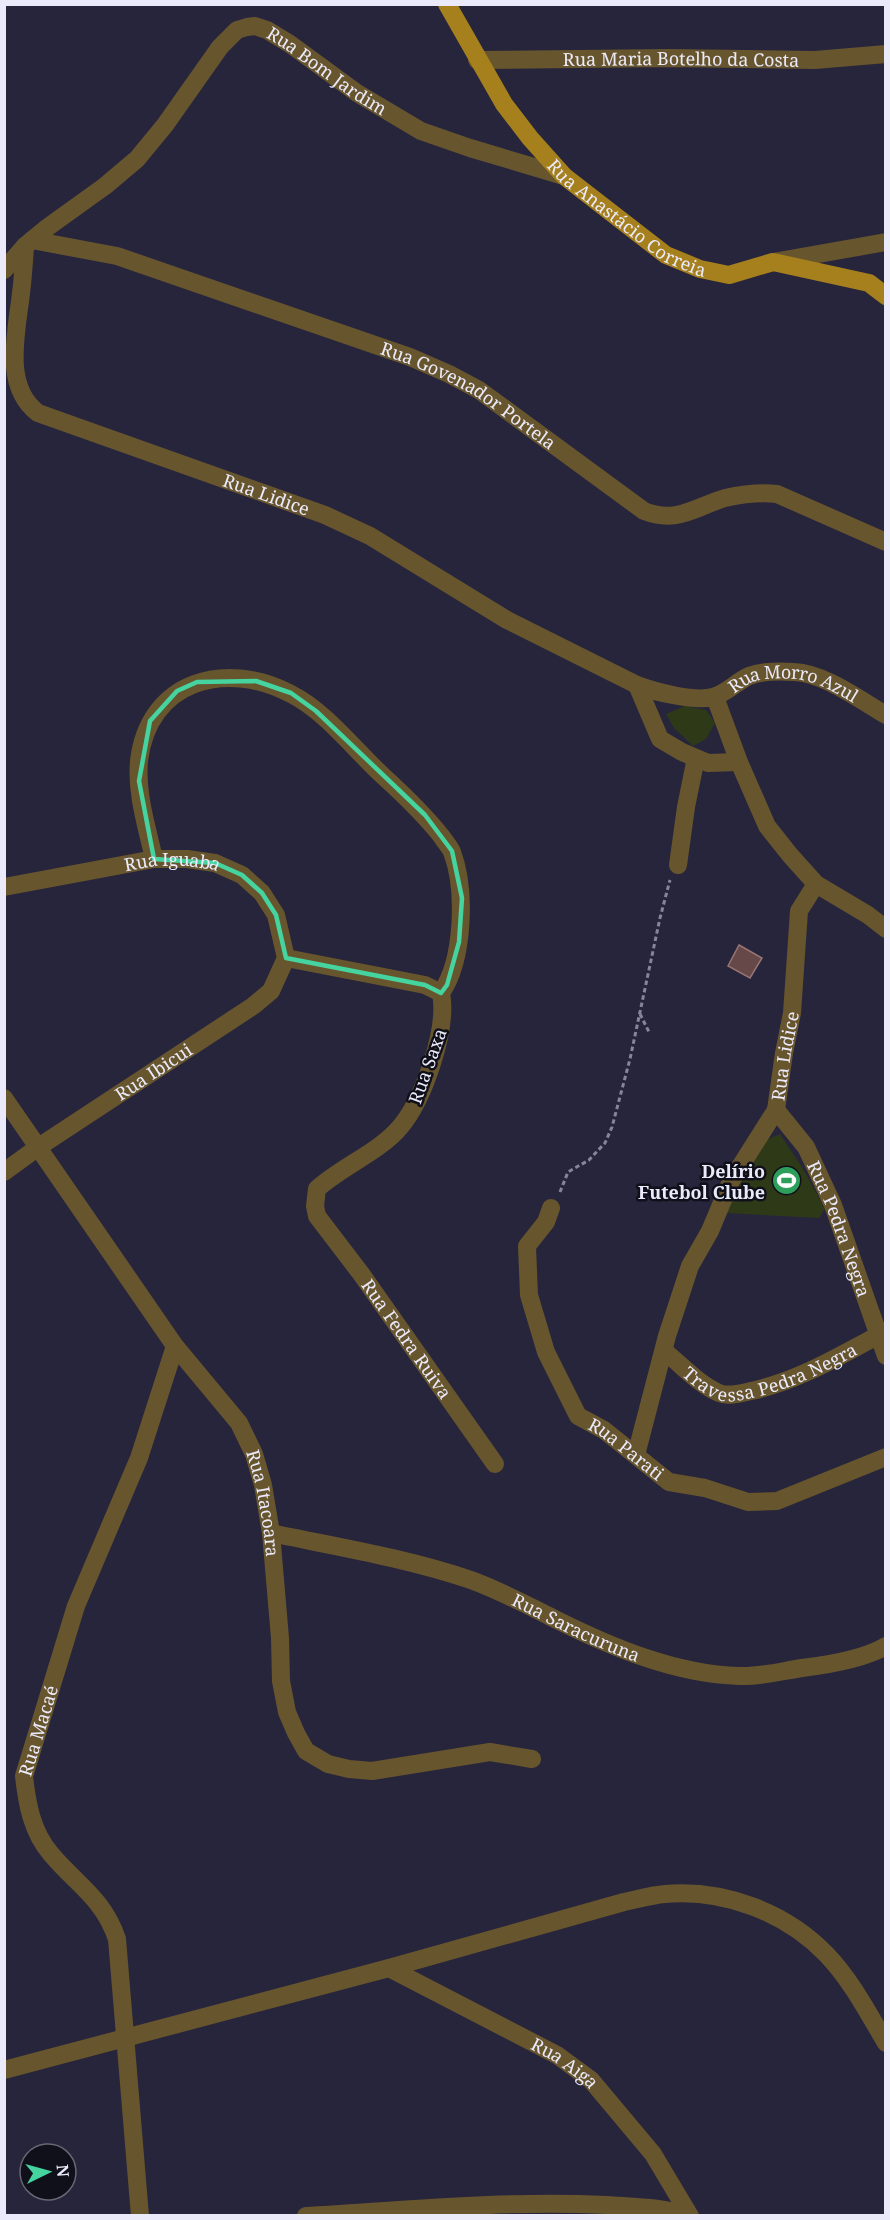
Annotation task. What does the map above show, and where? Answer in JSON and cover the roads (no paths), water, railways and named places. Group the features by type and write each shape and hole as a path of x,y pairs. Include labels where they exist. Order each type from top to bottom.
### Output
{"main road":[{"name":"Rua Anastácio Correia","path":"447,4 504,104 564,176 666,255 700,269 729,275 773,262 869,283 885,296"}],"street":[{"name":"Rua Bom Jardim","path":"4,270 29,243 61,216 114,179 137,159 165,125 220,47 237,30 247,27 255,26 267,30 357,93 421,131 564,176"},
{"name":"Rua Maria Botelho da Costa","path":"477,60 668,58 815,60 885,54"},
{"path":"773,262 885,242"},
{"name":"Rua Govenador Portela","path":"29,243 117,256 411,357 479,390 644,511 658,516 682,514 741,494 758,492 777,494 885,542"},
{"name":"Rua Lidice","path":"29,243 15,366 23,397 38,413 325,514 370,536 507,620 637,685 653,691 708,698"},
{"name":"Rua Morro Azul","path":"708,698 748,677 764,672 797,672 825,681 885,715"},
{"path":"154,859 140,800 142,742 150,721 177,691 197,682 222,678 256,681 291,693 316,711 425,815 452,850 462,898 459,942 447,985 441,993 425,985 286,958"},
{"path":"637,685 660,739 708,763 739,762"},
{"path":"708,698 767,826 816,884 868,915 885,929"},
{"path":"678,865 696,758"},
{"name":"Rua Iguaba","path":"4,887 154,859 187,859 215,863 242,875 262,893 276,915 286,958"},
{"name":"Rua Lidice","path":"636,1455 667,1336 690,1266 710,1231 731,1181 776,1110 792,1013 799,911 816,884"},
{"name":"Rua Ibicui","path":"4,1172 253,1006 271,991 286,958"},
{"name":"Rua Saxa","path":"317,1216 315,1206 317,1189 379,1145 400,1127 410,1113 429,1070 439,1039 444,1007 441,993"},
{"name":"Rua Itacoara","path":"4,1098 176,1346 220,1399 244,1434 254,1454 263,1485 271,1533 280,1638 281,1681 287,1712 306,1751 328,1764 372,1771 490,1752 532,1759"},
{"name":"Rua Pedra Negra","path":"776,1110 806,1147 833,1205 885,1356"},
{"name":"Rua Parati","path":"551,1208 546,1222 527,1246 530,1295 546,1352 578,1416 604,1430 669,1482 705,1488 748,1502 777,1501 885,1457"},
{"name":"Rua Fedra Ruiva","path":"317,1216 362,1275 495,1464"},
{"name":"Travessa Pedra Negra","path":"664,1351 696,1380 721,1394 740,1393 785,1382 810,1372 879,1335"},
{"name":"Rua Macaé","path":"140,2216 117,1939 111,1923 88,1890 50,1854 34,1826 26,1800 24,1776 76,1605 138,1458 176,1346"},
{"name":"Rua Saracuruna","path":"271,1533 428,1566 508,1595 613,1645 687,1669 740,1676 770,1673 813,1667 865,1655 885,1646"},
{"path":"4,2070 389,1968 624,1902 664,1894 698,1894 733,1899 767,1912 798,1930 827,1955 851,1987 885,2043"},
{"name":"Rua Aiga","path":"389,1968 557,2055 591,2080 653,2154 689,2215"},
{"path":"306,2216 531,2204 639,2207 689,2215"}],"place":[{"name":"Delírio Futebol Clube","path":"786,1181"}]}
